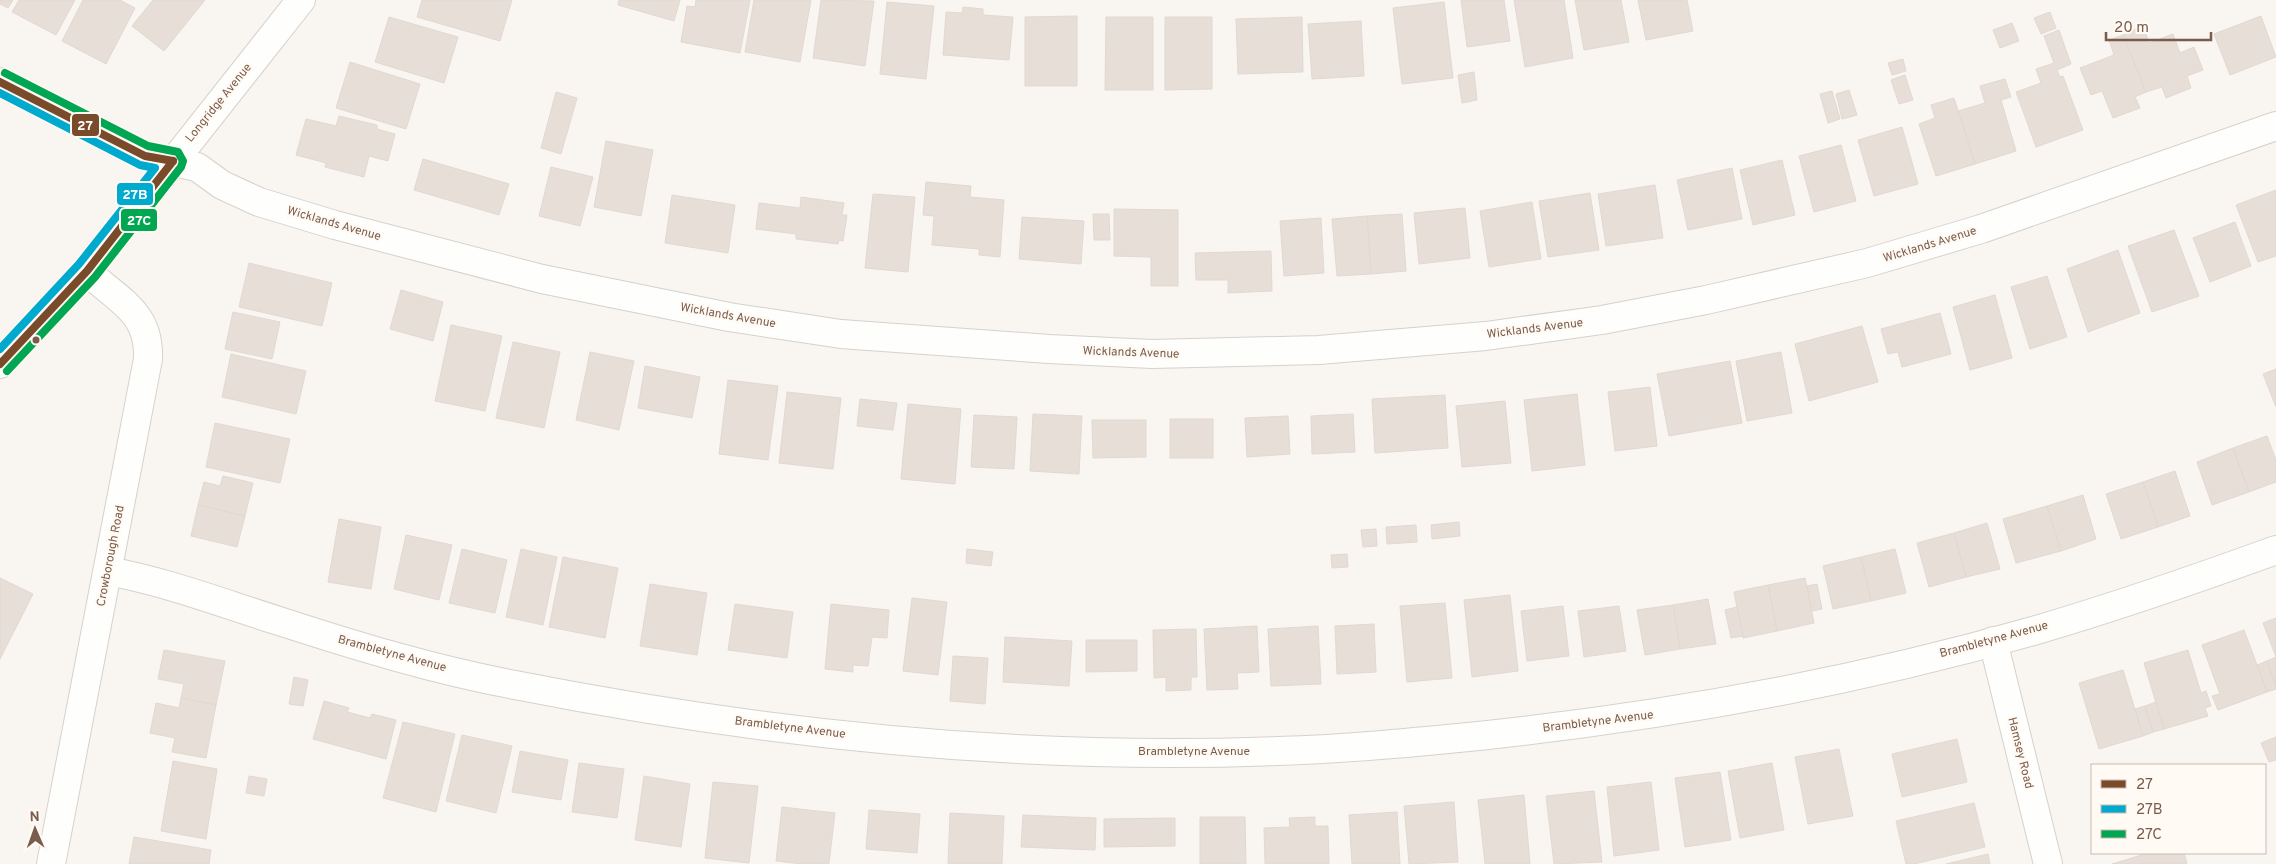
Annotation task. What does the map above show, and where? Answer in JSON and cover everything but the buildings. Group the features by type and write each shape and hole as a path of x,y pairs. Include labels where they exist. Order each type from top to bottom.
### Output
{"street":[{"name":"Longridge Avenue","path":"0,364 87,271 302,0"},
{"name":"Wicklands Avenue","path":"0,82 145,156 197,167 222,185 259,202 335,225 542,279 650,302 841,334 1049,349 1152,354 1320,350 1486,336 1602,320 1770,287 1887,258 1981,229 2276,126"},
{"name":"Crowborough Road","path":"51,864 146,368 148,341 140,318 87,271"},
{"name":"Brambletyne Avenue","path":"108,571 157,581 361,646 510,684 662,711 805,730 969,746 1201,753 1278,751 1429,741 1658,714 1810,686 1994,641 2114,606 2276,550"},
{"name":"Hamsey Road","path":"1994,641 2048,864"}],"transit line":[{"name":"27C","path":"5,73 148,146 178,152 183,161 181,167 95,277 7,371"},
{"name":"27","path":"0,82 145,156 173,161"},
{"name":"27B","path":"0,93 140,165 155,168 79,264 0,349"},
{"name":"27","path":"0,364 87,271 173,161"}]}
